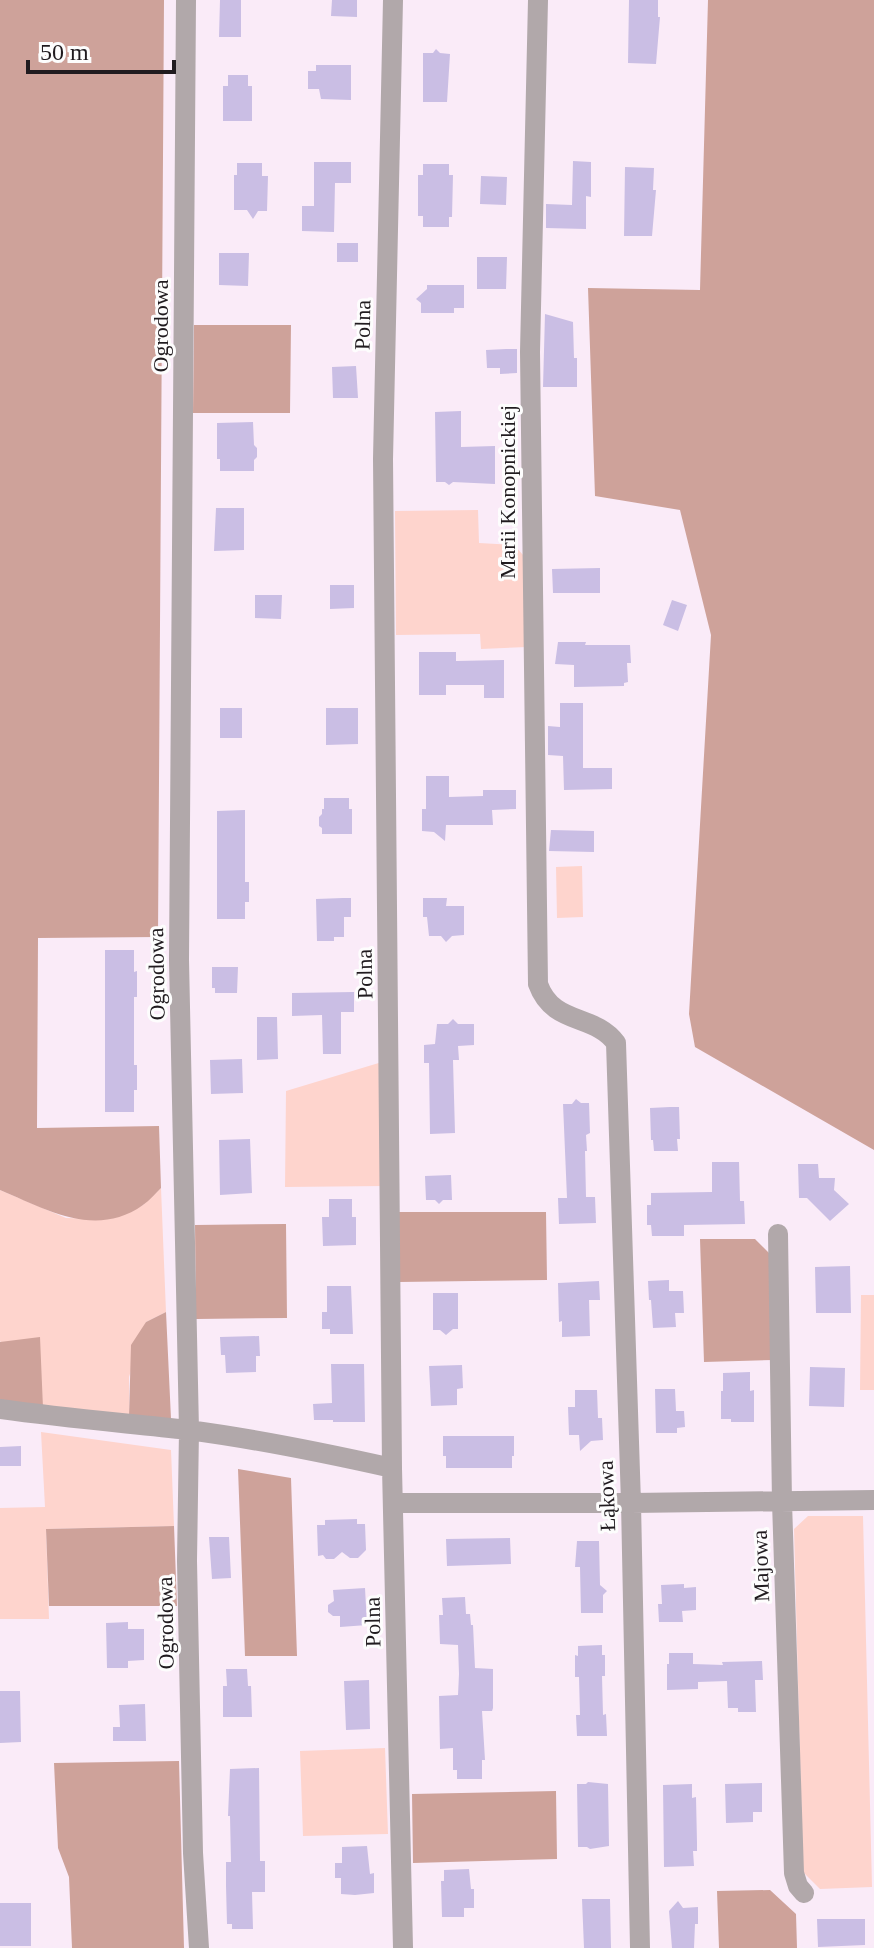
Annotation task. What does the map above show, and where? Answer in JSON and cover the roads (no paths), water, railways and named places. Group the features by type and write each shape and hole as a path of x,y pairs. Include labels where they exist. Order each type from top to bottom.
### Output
{"street":[{"name":"Ogrodowa","path":"186,0 179,960 189,1430 187,1561 193,1838 199,1948"},
{"name":"Polna","path":"393,0 383,459 392,1468 403,1948"},
{"name":"Marii Konopnickiej","path":"538,0 530,352 538,984 546,1002 553,1008 598,1028 616,1043"},
{"name":"Łąkowa","path":"616,1043 631,1503 640,1948"},
{"name":"Majowa","path":"778,1234 782,1502 794,1873 804,1893"},
{"path":"0,1409 292,1445 392,1468"},
{"path":"393,1503 874,1500"}]}
